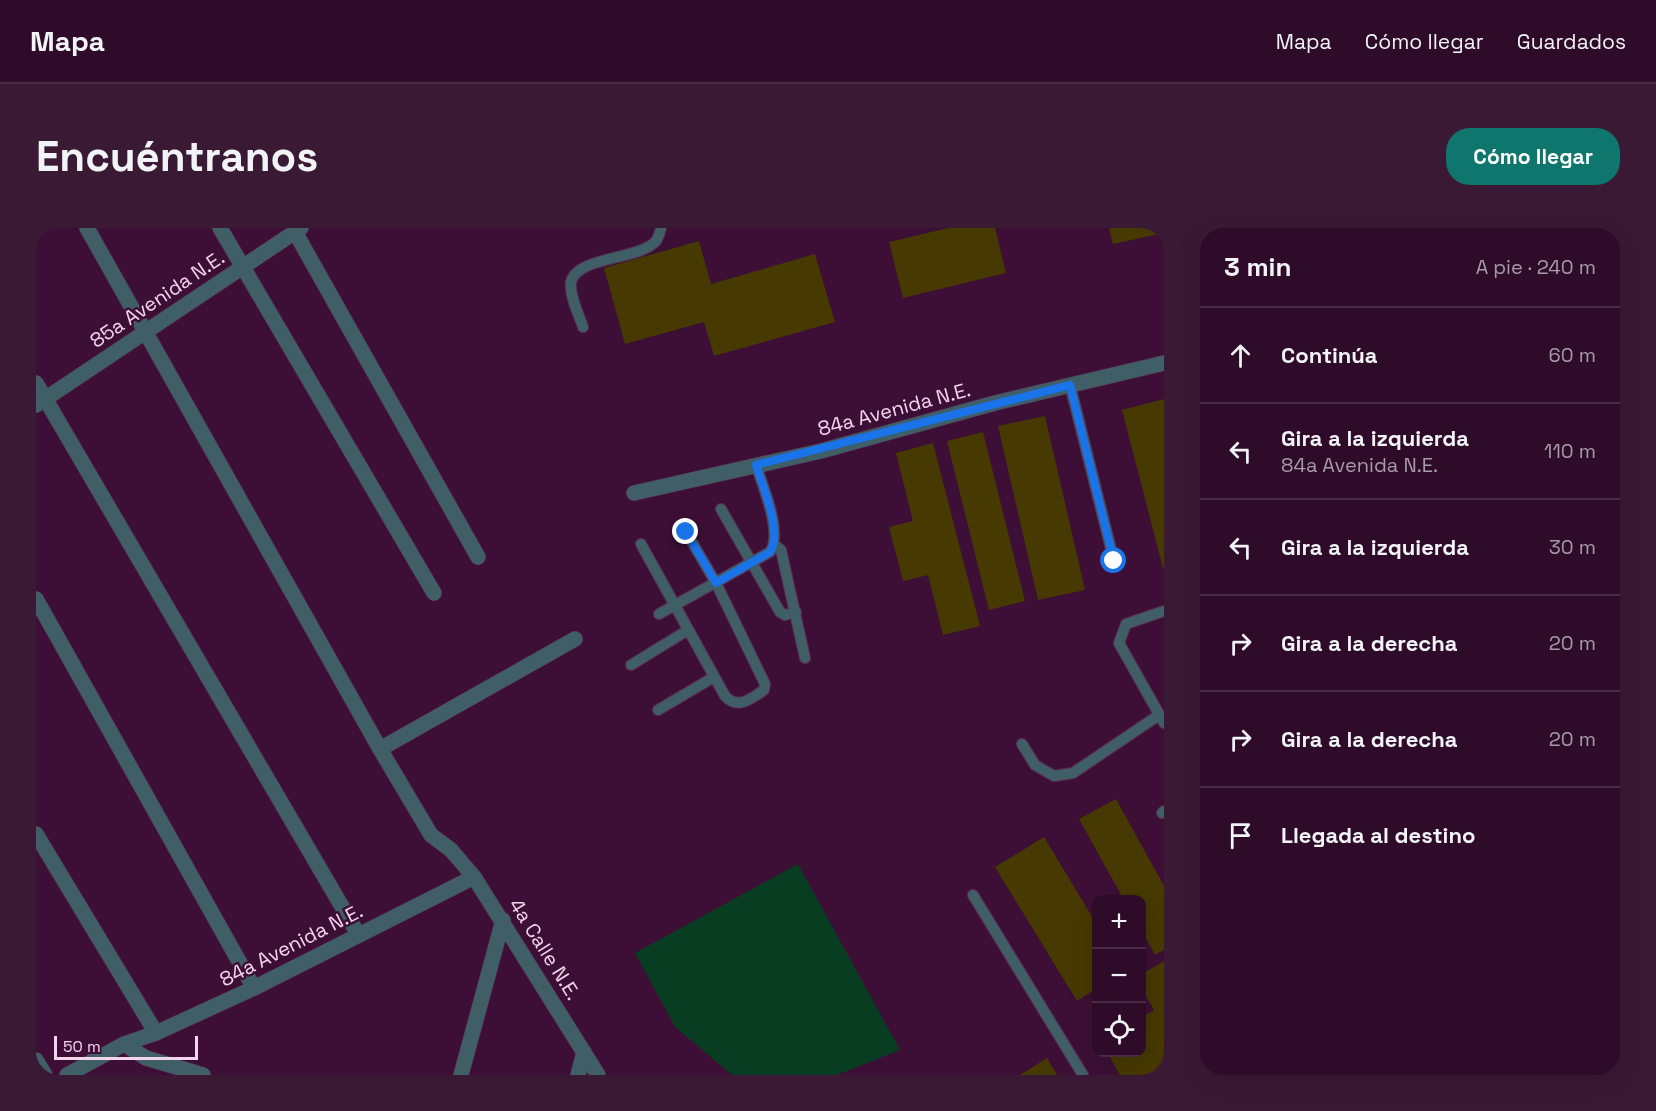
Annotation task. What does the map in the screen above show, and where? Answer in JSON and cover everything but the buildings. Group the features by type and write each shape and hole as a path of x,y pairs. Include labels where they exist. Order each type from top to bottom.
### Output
{"street":[{"name":"4a Calle N.E.","path":"87,228 380,749 431,835 451,850 474,877 598,1075"},
{"path":"220,228 434,593"},
{"name":"85a Avenida N.E.","path":"41,402 298,230"},
{"path":"298,230 478,557"},
{"name":"84a Avenida N.E.","path":"634,493 756,465 1164,363"},
{"path":"36,383 41,402 358,934"},
{"path":"36,599 254,988"},
{"path":"380,749 575,639"},
{"path":"36,834 156,1033"},
{"name":"84a Avenida N.E.","path":"86,1071 124,1044 156,1033 254,988 474,877"},
{"path":"461,1075 503,920"},
{"path":"124,1044 147,1058 202,1075"},
{"path":"578,1075 584,1052"},
{"path":"36,1060 45,1075"},
{"path":"67,1075 86,1071"}],"lane":[{"path":"583,327 571,288 572,280 581,268 642,249 656,242 661,228"},
{"path":"1070,385 1114,561"},
{"path":"659,614 770,552 775,545 775,530 756,465"},
{"path":"721,509 780,612 784,615 796,612"},
{"path":"641,544 714,677 731,703 740,704 764,690 765,684 716,583 686,532"},
{"path":"775,545 781,550 805,658"},
{"path":"1022,744 1035,765 1054,776 1073,773 1162,719 1119,644 1126,624 1164,610"},
{"path":"631,665 688,630"},
{"path":"658,710 714,677"},
{"path":"973,895 1083,1075"}],"green space":[{"path":"798,864 900,1050 837,1075 732,1075 675,1027 635,953"}],"route":[{"path":"686,532 716,583 770,552 775,545 775,530 756,465 821,451 994,403 1070,385 1114,561"}]}
